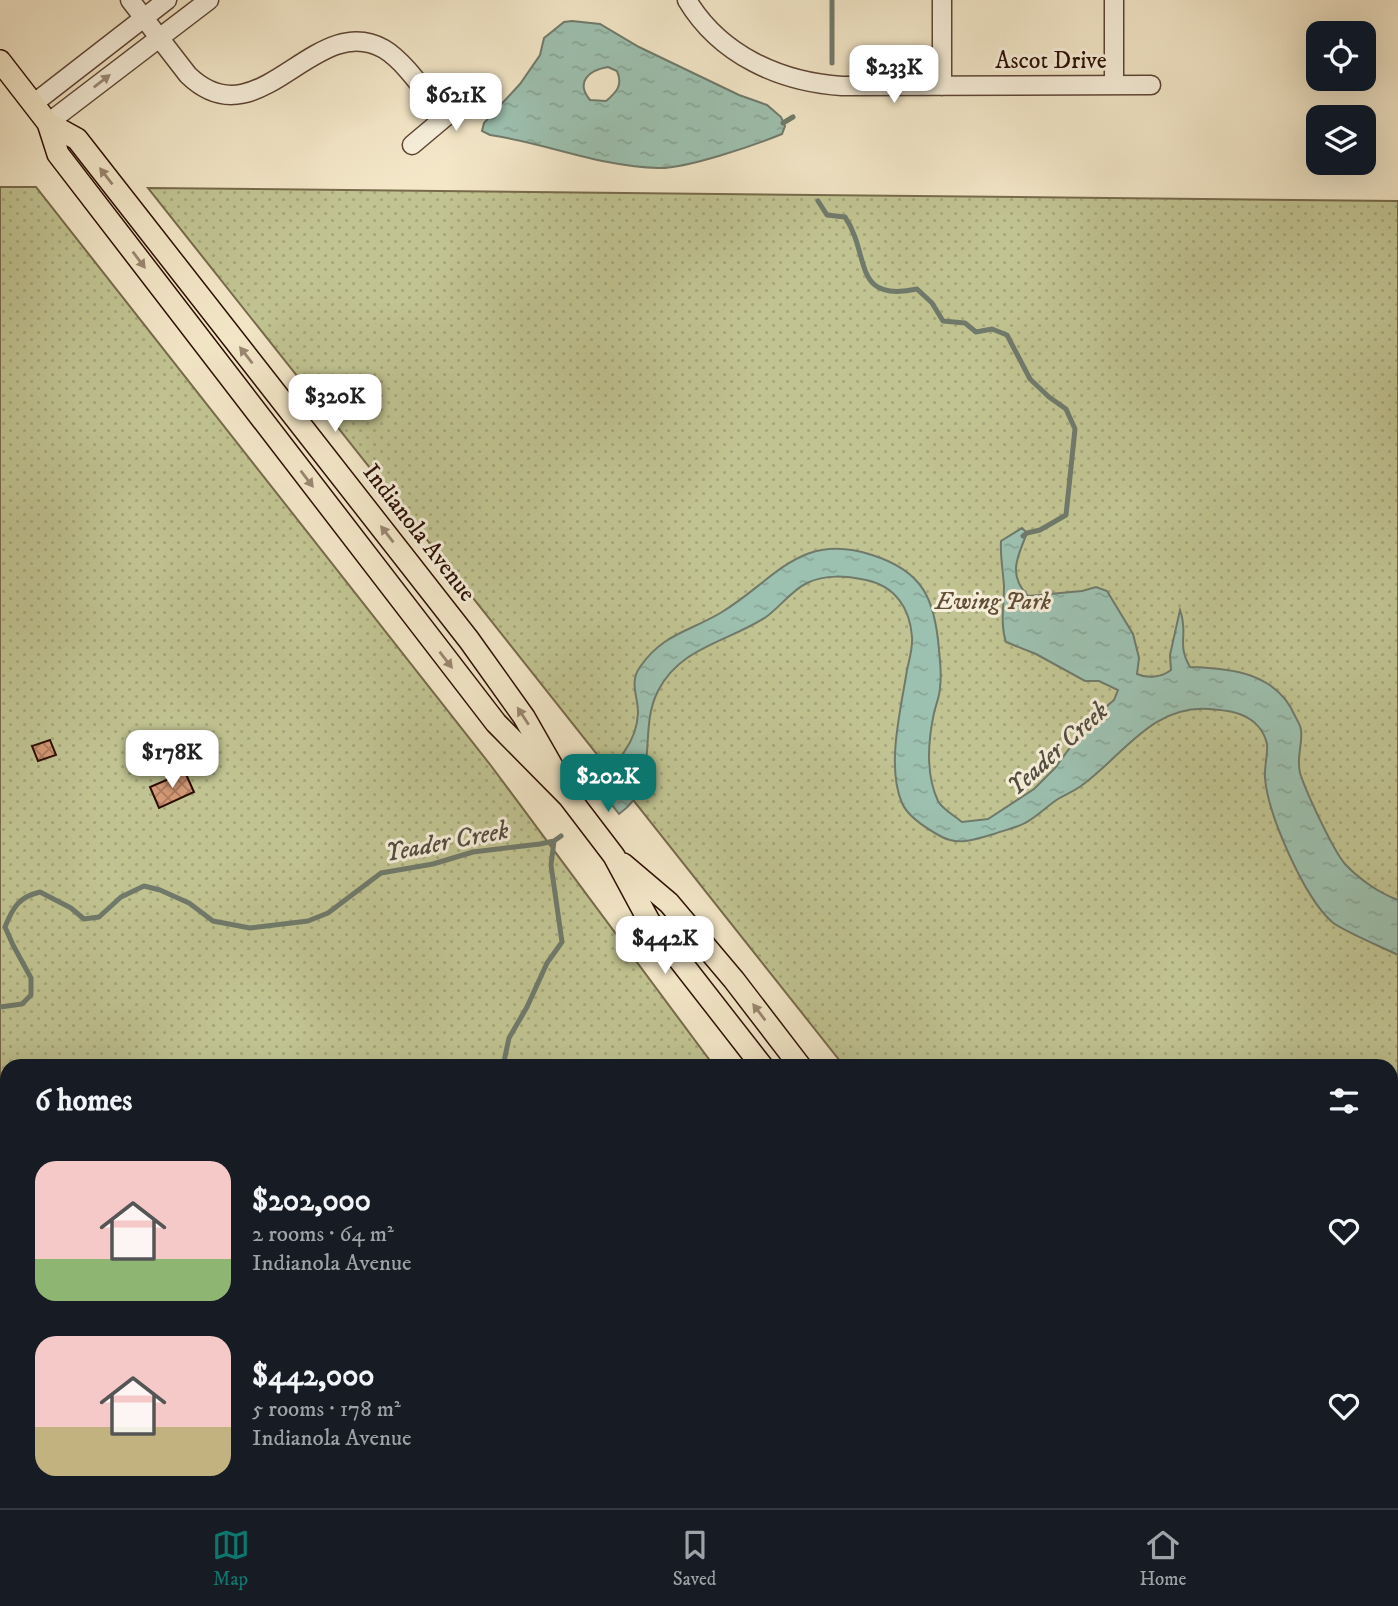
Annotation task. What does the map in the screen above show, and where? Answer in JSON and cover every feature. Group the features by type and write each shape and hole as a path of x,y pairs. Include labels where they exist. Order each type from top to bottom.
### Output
{"main road":[{"name":"Indianola Avenue","path":"0,61 48,123 58,155 496,723 569,797 614,856 649,921 756,1059"},
{"name":"Indianola Avenue","path":"48,123 77,139 469,640 524,717 569,797"},
{"name":"Indianola Avenue","path":"614,856 669,903 734,980 795,1059"}],"street":[{"path":"130,0 199,86 213,93 241,95 259,89 341,43 356,41 370,43 394,56 445,117"},
{"path":"33,104 167,0"},
{"path":"48,123 209,0"},
{"name":"Ascot Drive","path":"687,0 709,29 750,61 797,80 823,85 1151,85"},
{"path":"942,0 942,86"},
{"path":"1114,0 1114,85"},
{"path":"412,145 475,92"}],"green space":[{"path":"0,187 36,187 492,767 709,1059 0,1059"},
{"name":"Ewing Park","path":"148,188 1398,201 1398,1059 838,1059"}],"water":[{"path":"564,22 600,24 639,47 739,95 767,105 781,117 785,126 782,134 702,161 658,168 616,164 482,131 484,123 520,84 540,55 544,38","holes":["608,67 617,71 619,84 613,94 606,101 590,100 584,88 586,78 595,71"]},
{"path":"1022,528 1027,533 1018,557 1016,572 1028,596 1082,591 1096,587 1107,591 1133,634 1139,658 1137,674 1155,676 1171,670 1170,655 1180,610 1184,651 1190,667 1236,672 1265,682 1277,690 1301,728 1300,773 1334,847 1345,864 1357,875 1398,900 1398,955 1332,922 1310,894 1289,854 1273,813 1265,778 1266,739 1254,723 1234,712 1209,709 1170,715 1139,735 1081,786 1018,826 968,841 949,840 925,827 902,803 895,772 899,719 912,645 911,626 904,608 893,593 866,580 836,577 807,583 766,617 706,647 679,664 667,676 652,707 645,772 632,802 619,814 595,783 618,760 634,734 638,713 635,678 640,667 658,647 722,612 790,562 826,549 847,549 872,555 903,569 923,589 934,616 941,668 929,746 929,768 934,790 940,804 962,822 988,819 1034,789 1055,768 1088,723 1114,700 1118,690 1099,681 1085,681 1036,654 1006,642 1001,541"}],"building":[{"path":"50,740 56,755 38,761 32,746"},
{"path":"185,772 194,792 159,808 150,787"}],"waterway":[{"path":"832,0 832,63"},
{"path":"783,123 793,117"},
{"path":"818,201 827,215 845,217 872,282 882,289 917,289 932,303 943,321 965,323 976,332 992,329 1007,335 1030,379 1066,409 1075,429 1066,515 1023,536"},
{"name":"Yeader Creek","path":"0,1007 22,1004 31,995 31,978 5,927 18,904 33,894 40,892 71,908 84,919 99,917 121,897 144,886 189,903 213,921 250,928 308,921 328,913 381,873 433,864 473,852 540,844 554,841 561,836"},
{"path":"504,1059 509,1038 547,963 562,942 551,865 554,841"}]}
